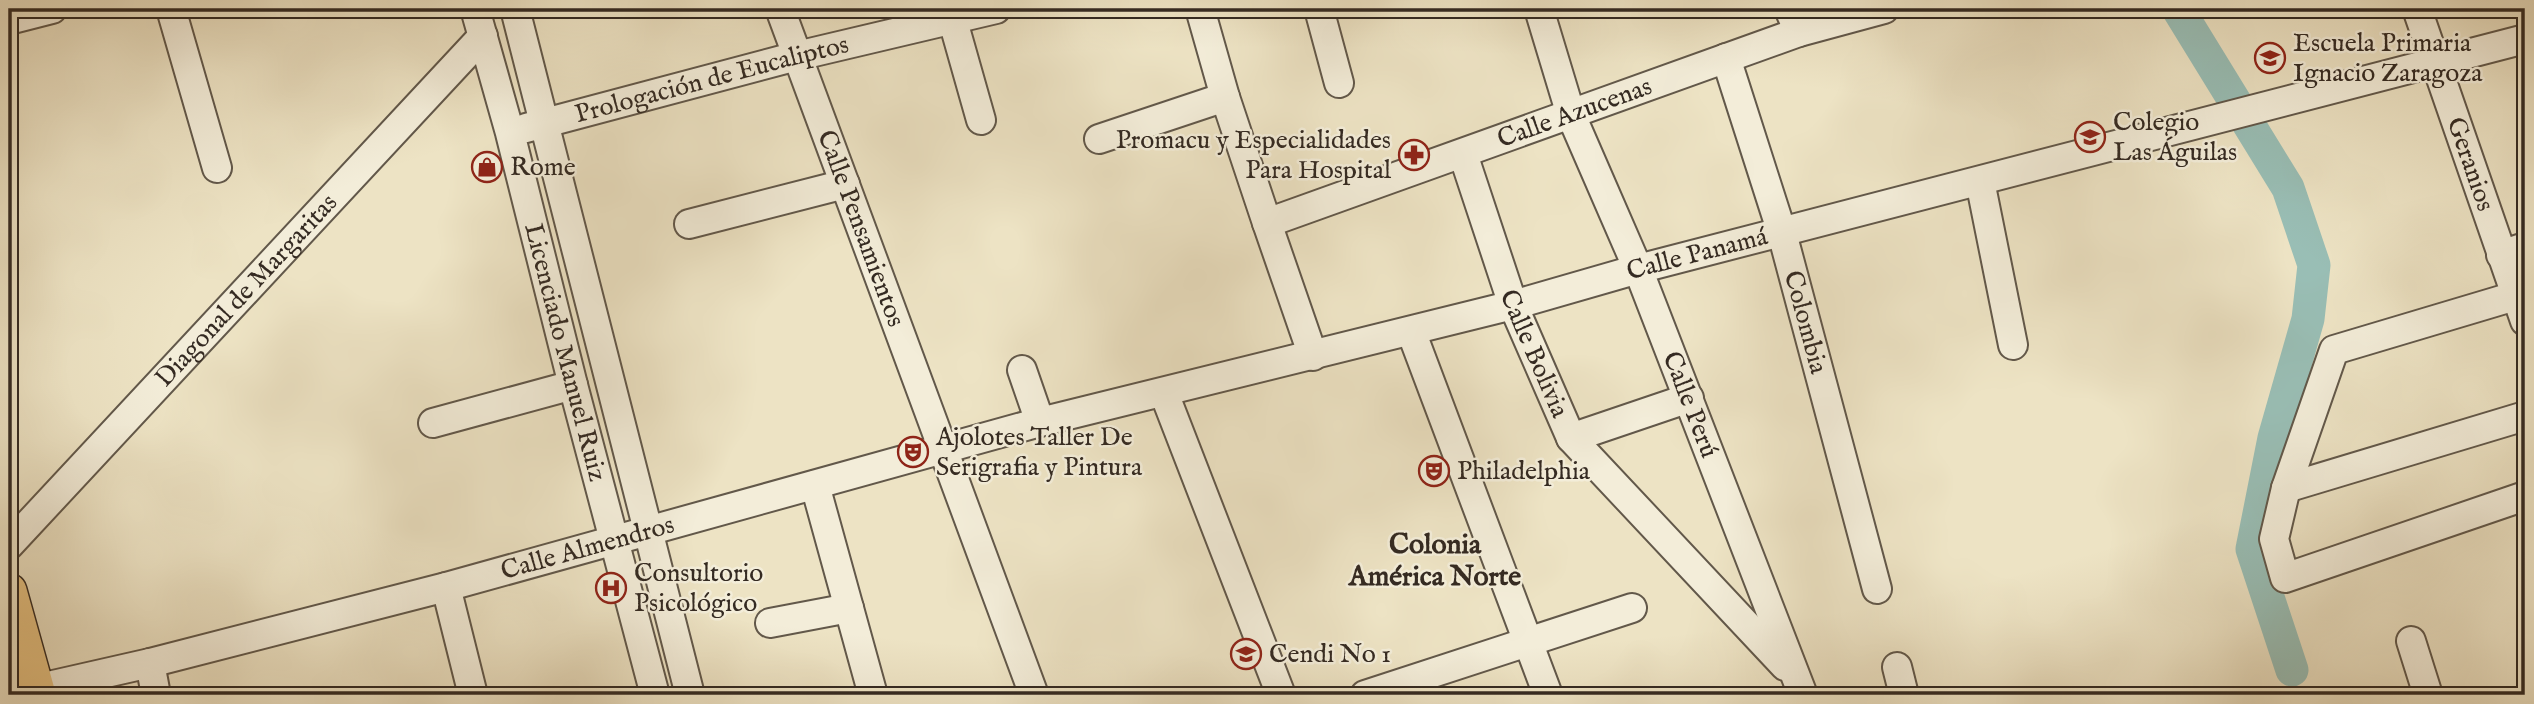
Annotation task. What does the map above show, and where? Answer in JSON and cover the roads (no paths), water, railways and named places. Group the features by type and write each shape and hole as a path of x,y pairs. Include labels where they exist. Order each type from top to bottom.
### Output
{"main road":[{"path":"9,591 28,693"}],"street":[{"path":"9,20 52,9"},
{"path":"171,9 217,169"},
{"name":"Licenciado Manuel Ruiz","path":"475,9 510,132 655,695"},
{"name":"Licenciado Manuel Ruiz","path":"516,9 690,695"},
{"name":"Calle Pensamientos","path":"780,9 1034,695"},
{"name":"Prologación de Eucaliptos","path":"510,132 797,55 996,9"},
{"path":"1200,9 1225,97 1313,356"},
{"path":"1319,9 1339,83"},
{"name":"Calle Perú","path":"1539,9 1571,115 1638,269 1799,687"},
{"name":"Calle Azucenas","path":"1267,223 1726,58 1794,20 1884,9"},
{"name":"Geranios","path":"2417,9 2435,62 2513,251 2520,308"},
{"path":"953,21 981,120"},
{"name":"Diagonal de Margaritas","path":"9,545 483,36"},
{"path":"2435,62 2525,39"},
{"name":"Colombia","path":"1726,58 1782,233 1877,589"},
{"name":"Calle Panamá","path":"1164,393 1513,305 1638,269 2435,62"},
{"path":"1099,139 1225,97"},
{"name":"Calle Bolivia","path":"1463,154 1513,305 1571,438 1799,687"},
{"path":"1980,181 2013,345"},
{"path":"689,224 845,184"},
{"path":"2520,308 2334,350 2286,488 2274,539 2285,578 2525,496"},
{"path":"1411,331 1525,641 1548,695"},
{"path":"1022,370 1040,422"},
{"path":"433,423 573,385"},
{"path":"1164,393 1281,695"},
{"name":"Calle Almendros","path":"28,693 446,587 647,533 943,448 1164,393"},
{"path":"1571,438 1689,398"},
{"path":"2286,488 2525,416"},
{"path":"815,485 873,695"},
{"path":"446,587 473,695"},
{"path":"770,623 849,608"},
{"path":"1365,695 1632,608"},
{"path":"2411,641 2428,695"},
{"path":"150,663 156,695"},
{"path":"1897,667 1904,695"}],"waterway":[{"path":"2178,9 2288,188 2314,265 2308,319 2274,438 2252,549 2292,670"}],"place":[{"name":"Escuela Primaria Ignacio Zaragoza","path":"2270,58"},
{"name":"Colegio Las Águilas","path":"2090,137"},
{"name":"Promacu y Especialidades Para Hospital","path":"1414,155"},
{"name":"Rome","path":"487,167"},
{"name":"Ajolotes Taller De Serigrafia y Pintura","path":"913,452"},
{"name":"Philadelphia","path":"1434,471"},
{"name":"Consultorio Psicológico","path":"611,588"},
{"name":"Cendi No 1","path":"1246,654"}],"district":[{"name":"Colonia América Norte","path":"1435,561"}]}
